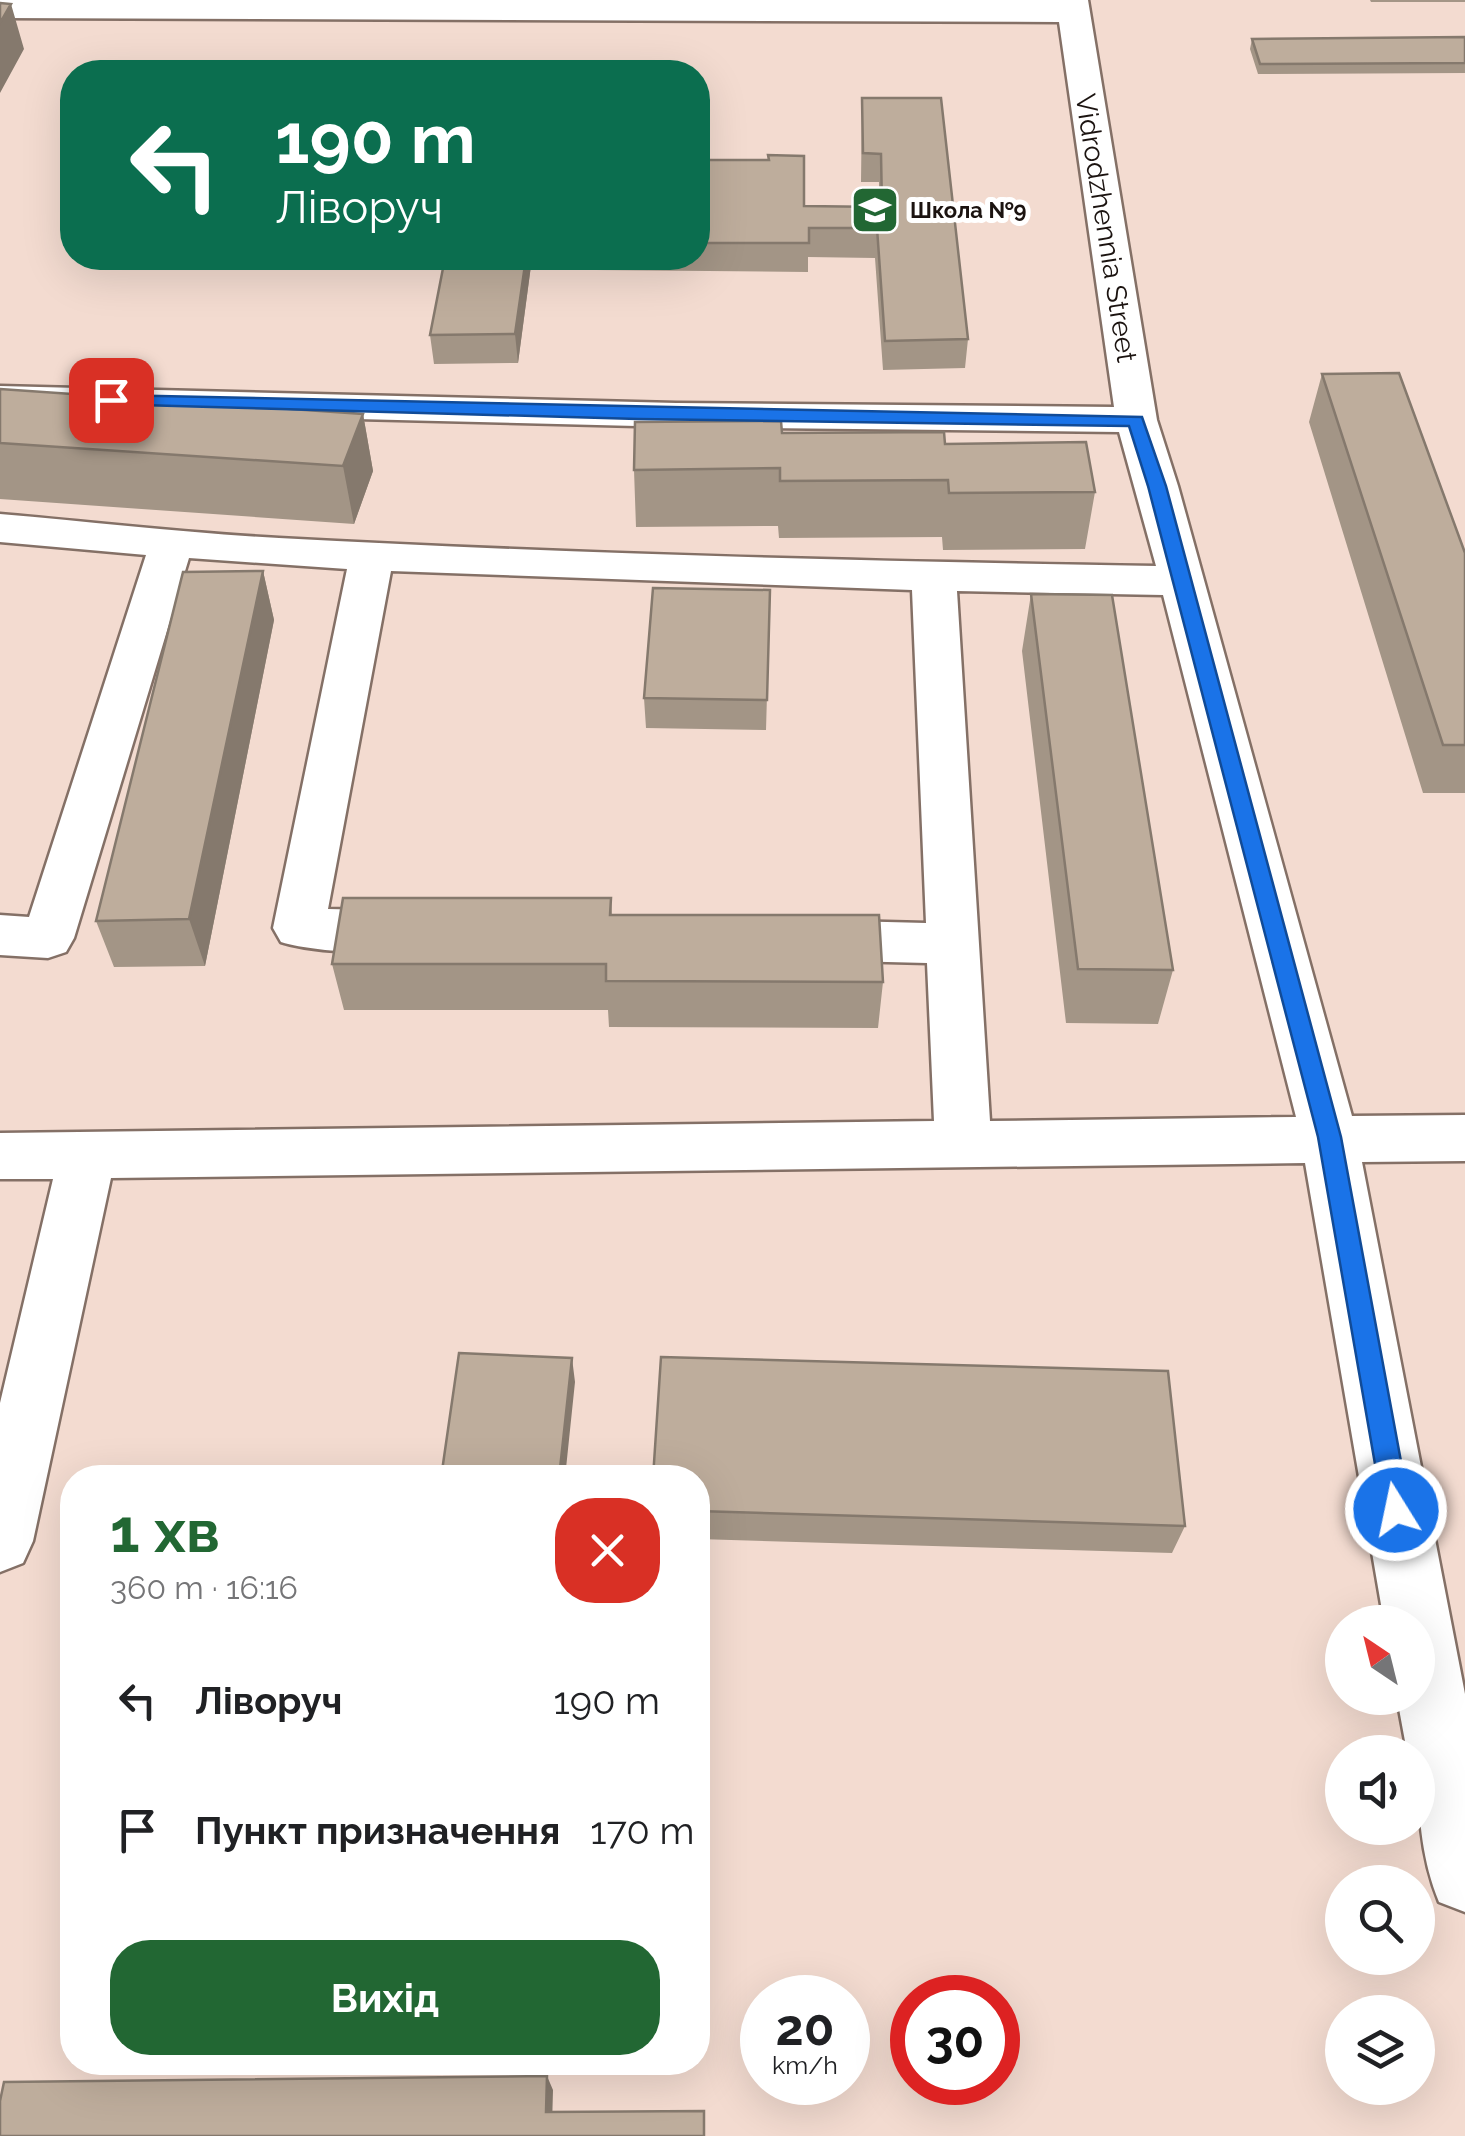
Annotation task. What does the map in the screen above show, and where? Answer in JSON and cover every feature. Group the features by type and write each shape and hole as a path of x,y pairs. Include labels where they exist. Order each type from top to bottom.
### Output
{"street":[{"path":"0,8 1073,6"},
{"name":"Vidrodzhennia Street","path":"1073,6 1136,420 1329,1137 1414,1605"},
{"path":"0,398 657,414 1136,420"},
{"path":"0,528 171,544 372,556 820,574 1181,580"},
{"path":"0,936 48,938 171,544"},
{"path":"372,556 299,928 458,932"},
{"path":"934,573 963,1143"},
{"path":"755,939 953,944"},
{"path":"0,1156 1465,1138"},
{"path":"0,1542 88,1156"},
{"name":"Vidrodzhennia Street","path":"1434,1715 1465,1876"}],"building":[{"path":"0,3 11,4 0,23"},
{"path":"1465,37 1465,63 1260,64 1252,39"},
{"path":"862,98 941,98 968,339 885,341 877,228 809,228 809,243 710,243 710,160 804,156 804,206 882,207 881,154 863,153"},
{"path":"443,270 524,270 515,334 430,335"},
{"path":"1399,373 1465,553 1465,745 1443,745 1322,374"},
{"path":"0,389 363,414 343,466 0,443"},
{"path":"781,421 782,433 944,432 945,444 1086,442 1095,492 949,493 948,480 780,481 780,468 634,470 635,422"},
{"path":"263,571 189,919 96,921 183,572"},
{"path":"653,588 770,590 767,700 644,698"},
{"path":"1031,594 1112,595 1173,970 1078,969"},
{"path":"343,898 611,898 610,915 879,915 883,982 606,981 606,964 332,964"},
{"path":"459,1353 572,1358 560,1465 443,1465"},
{"path":"661,1357 1168,1371 1185,1526 710,1511 710,1465 654,1465"},
{"path":"547,2076 546,2112 704,2111 704,2136 0,2136 4,2082"}],"place":[{"name":"Школа №9","path":"875,210"}],"route":[{"path":"111,400 638,414 1136,420 1157,486 1329,1137 1396,1510"}]}
